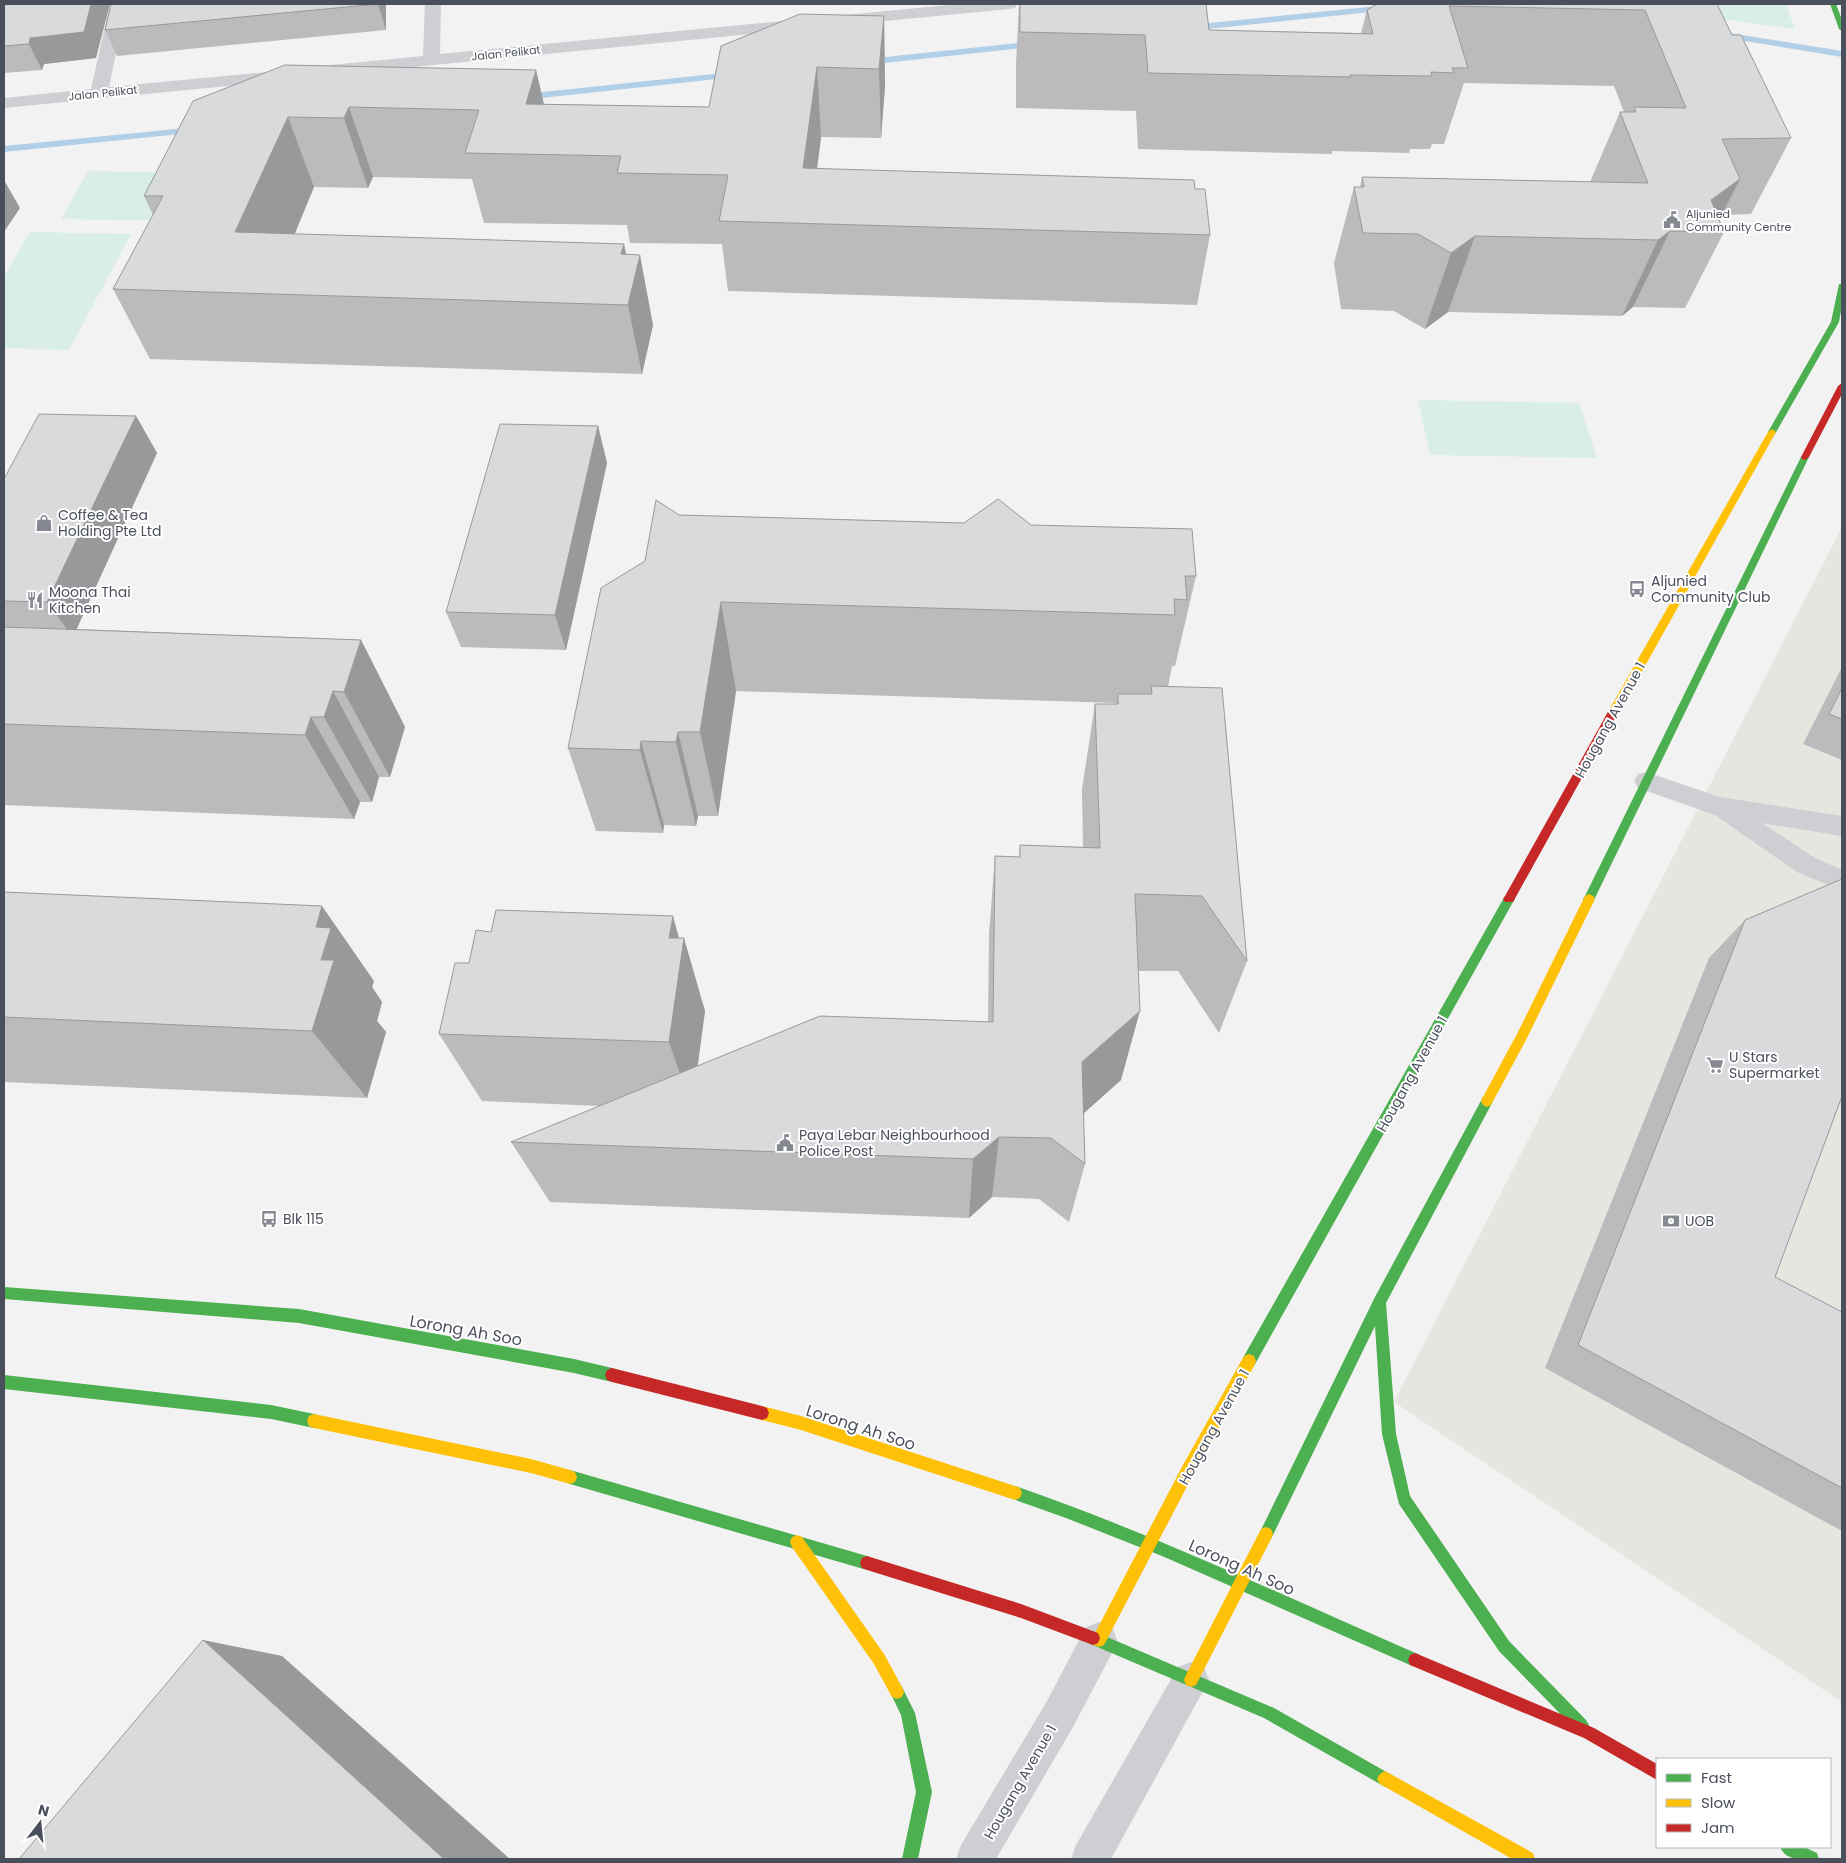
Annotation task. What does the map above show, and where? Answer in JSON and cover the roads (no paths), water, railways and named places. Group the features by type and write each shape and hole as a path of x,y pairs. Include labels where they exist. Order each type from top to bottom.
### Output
{"main road":[{"path":"1837,6 1842,29"},
{"name":"Hougang Avenue 1","path":"1100,1640 1188,1470 1776,422 1838,323 1842,286"},
{"path":"1191,1680 1242,1583 1380,1302 1522,1036 1826,415 1842,386"},
{"name":"Lorong Ah Soo","path":"4,1293 299,1316 574,1366 801,1423 1065,1509 1242,1583 1377,1644 1589,1733 1656,1771"},
{"path":"1380,1302 1389,1434 1404,1499 1504,1646 1589,1733"},
{"path":"4,1382 271,1412 531,1466 797,1542 1021,1611 1100,1640 1269,1713 1527,1859"},
{"path":"797,1542 879,1659 908,1713 924,1792 910,1859"},
{"path":"1790,1848 1811,1859"}],"street":[{"path":"99,93 118,4"},
{"path":"431,61 433,4"},
{"name":"Jalan Pelikat","path":"4,103 1009,4"},
{"name":"Hougang Avenue 1","path":"975,1859 1060,1714 1100,1640"},
{"path":"1090,1859 1191,1680"}],"lane":[{"path":"1646,781 1718,807 1842,826"},
{"path":"1718,807 1806,864 1842,881"}],"waterway":[{"path":"1189,28 1388,8"},
{"path":"1723,35 1842,54"},
{"path":"866,62 1037,44"},
{"path":"523,97 733,75"},
{"path":"4,149 196,130"}],"place":[{"name":"Aljunied Community Centre","path":"1672,220"},
{"name":"Coffee & Tea Holding Pte Ltd","path":"44,523"},
{"name":"Aljunied Community Club","path":"1637,589"},
{"name":"Moona Thai Kitchen","path":"35,600"},
{"name":"U Stars Supermarket","path":"1715,1065"},
{"name":"Paya Lebar Neighbourhood Police Post","path":"785,1143"},
{"name":"Blk 115","path":"269,1219"},
{"name":"UOB","path":"1671,1221"}]}
